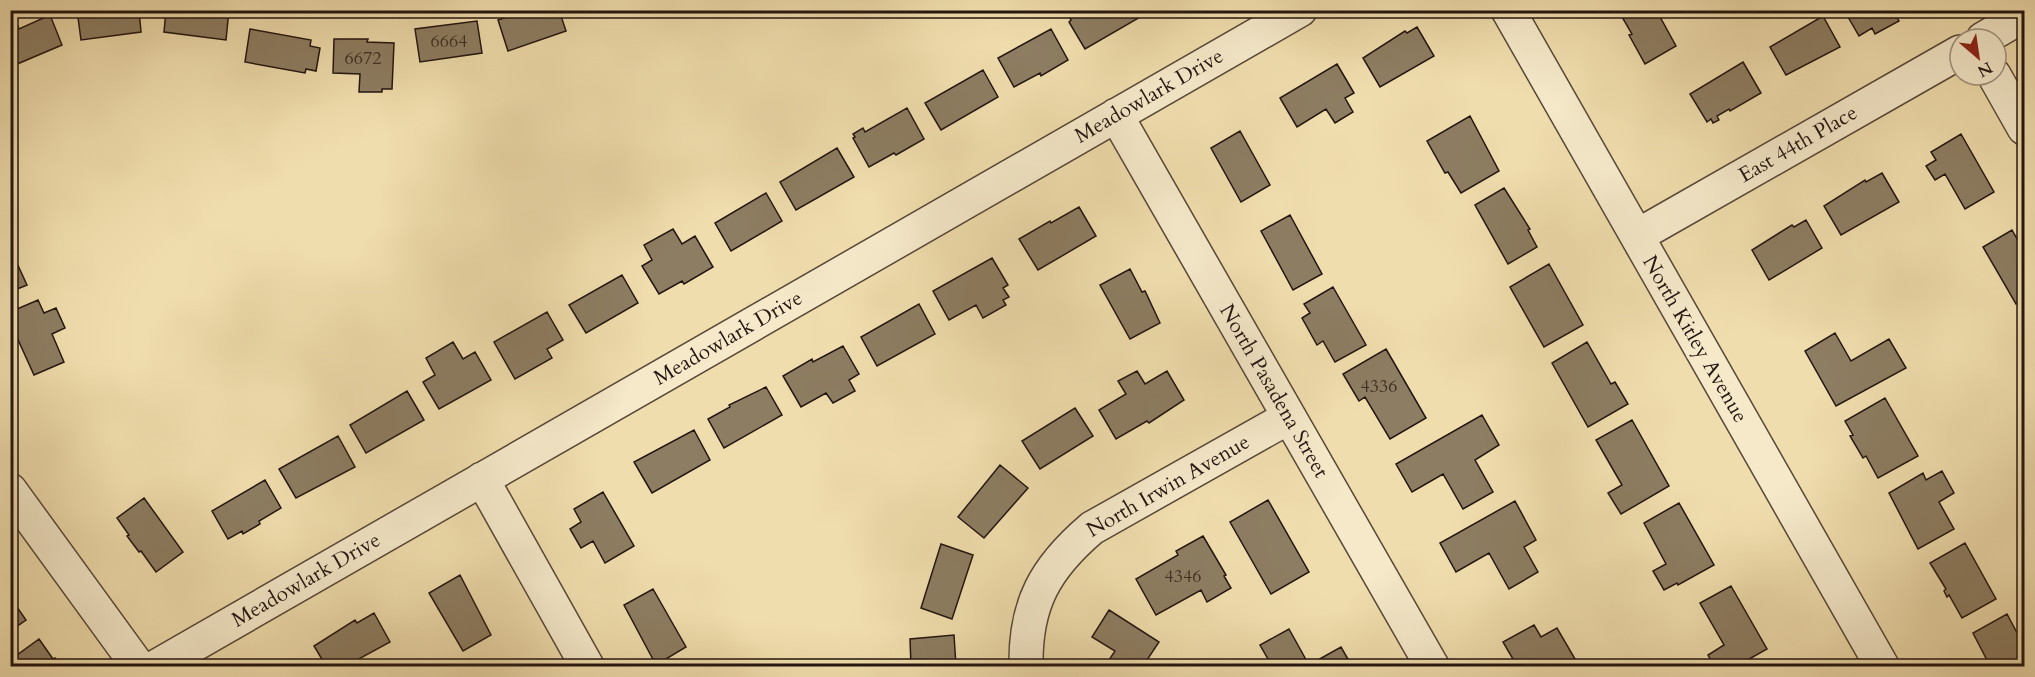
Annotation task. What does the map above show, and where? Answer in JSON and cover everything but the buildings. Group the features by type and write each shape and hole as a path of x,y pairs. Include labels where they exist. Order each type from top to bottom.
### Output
{"street":[{"name":"Meadowlark Drive","path":"156,666 1300,10"},
{"name":"North Kitley Avenue","path":"1508,10 1882,666"},
{"path":"2004,27 2025,15"},
{"name":"East 44th Place","path":"1636,236 1948,59"},
{"path":"2001,87 2025,128"},
{"name":"North Pasadena Street","path":"1116,115 1432,666"},
{"name":"North Irwin Avenue","path":"1026,666 1026,639 1035,602 1049,573 1076,541 1092,528 1289,417"},
{"path":"482,479 588,666"},
{"path":"10,490 138,666"}]}
